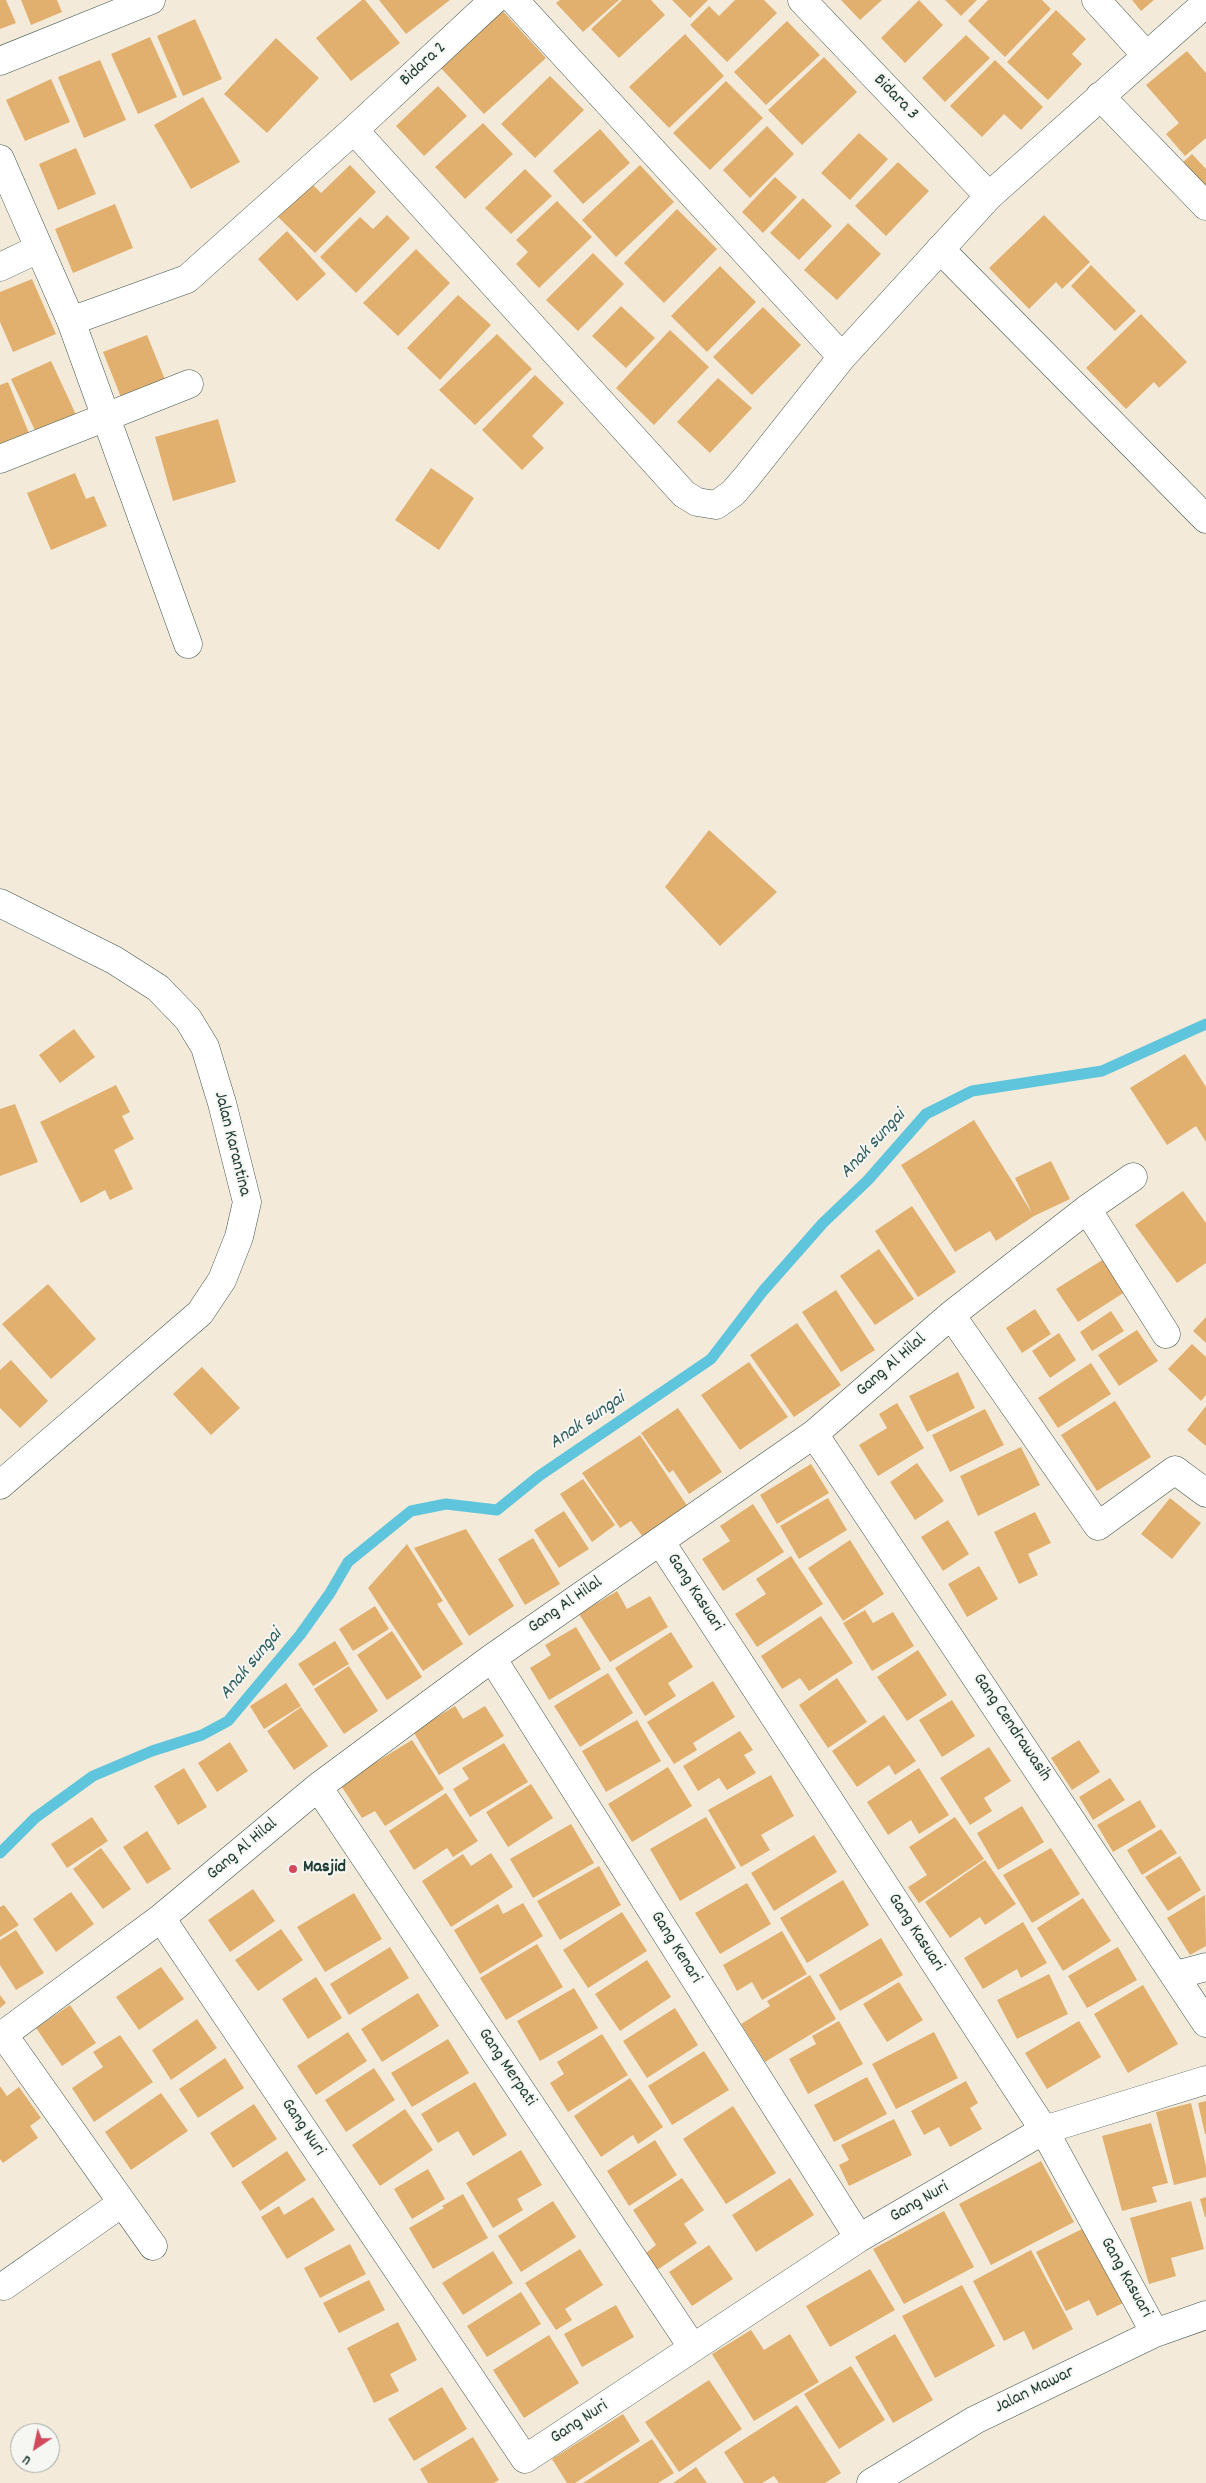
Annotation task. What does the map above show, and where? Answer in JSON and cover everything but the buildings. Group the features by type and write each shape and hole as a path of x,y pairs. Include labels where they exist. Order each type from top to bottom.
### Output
{"street":[{"path":"0,61 151,0"},
{"name":"Bidara 2","path":"71,321 186,279 354,130 494,0"},
{"path":"514,0 842,356"},
{"name":"Bidara 3","path":"802,0 989,196"},
{"path":"1096,0 1146,55"},
{"path":"354,130 684,494 697,502 716,505 733,493 842,356 989,196 1206,3"},
{"path":"1100,96 1206,206"},
{"path":"0,159 71,321 188,644"},
{"path":"0,267 38,249"},
{"path":"940,249 1206,519"},
{"path":"0,459 190,384"},
{"name":"Jalan Karantina","path":"0,903 114,960 158,988 188,1019 205,1047 222,1103 247,1202 239,1237 222,1280 200,1313 0,1485"},
{"name":"Gang Al Hilal","path":"2,2035 161,1918 318,1788 492,1658 814,1434 951,1314 1087,1209 1134,1177"},
{"path":"1087,1209 1166,1334"},
{"path":"951,1314 1098,1526 1175,1470 1206,1493"},
{"name":"Gang Cendrawasih","path":"814,1434 1176,1975 1206,2023"},
{"name":"Gang Kasuari","path":"660,1541 1044,2130 1155,2333"},
{"name":"Gang Kenari","path":"492,1658 859,2238"},
{"name":"Gang Merpati","path":"318,1788 693,2348"},
{"name":"Gang Nuri","path":"161,1918 525,2459 859,2238 1044,2130 1206,2080"},
{"path":"1176,1975 1206,1967"},
{"path":"2,2035 153,2246"},
{"path":"4,2286 122,2203"},
{"name":"Jalan Mawar","path":"872,2483 975,2420 1155,2333 1206,2315"}],"waterway":[{"name":"Anak sungai","path":"0,1853 35,1818 93,1776 152,1751 202,1735 228,1721 300,1635 330,1593 348,1562 411,1511 446,1504 497,1510 539,1476 711,1359 763,1291 823,1223 868,1180 926,1114 972,1091 1102,1071 1206,1024"}],"place":[{"name":"Masjid","path":"293,1869"}]}
